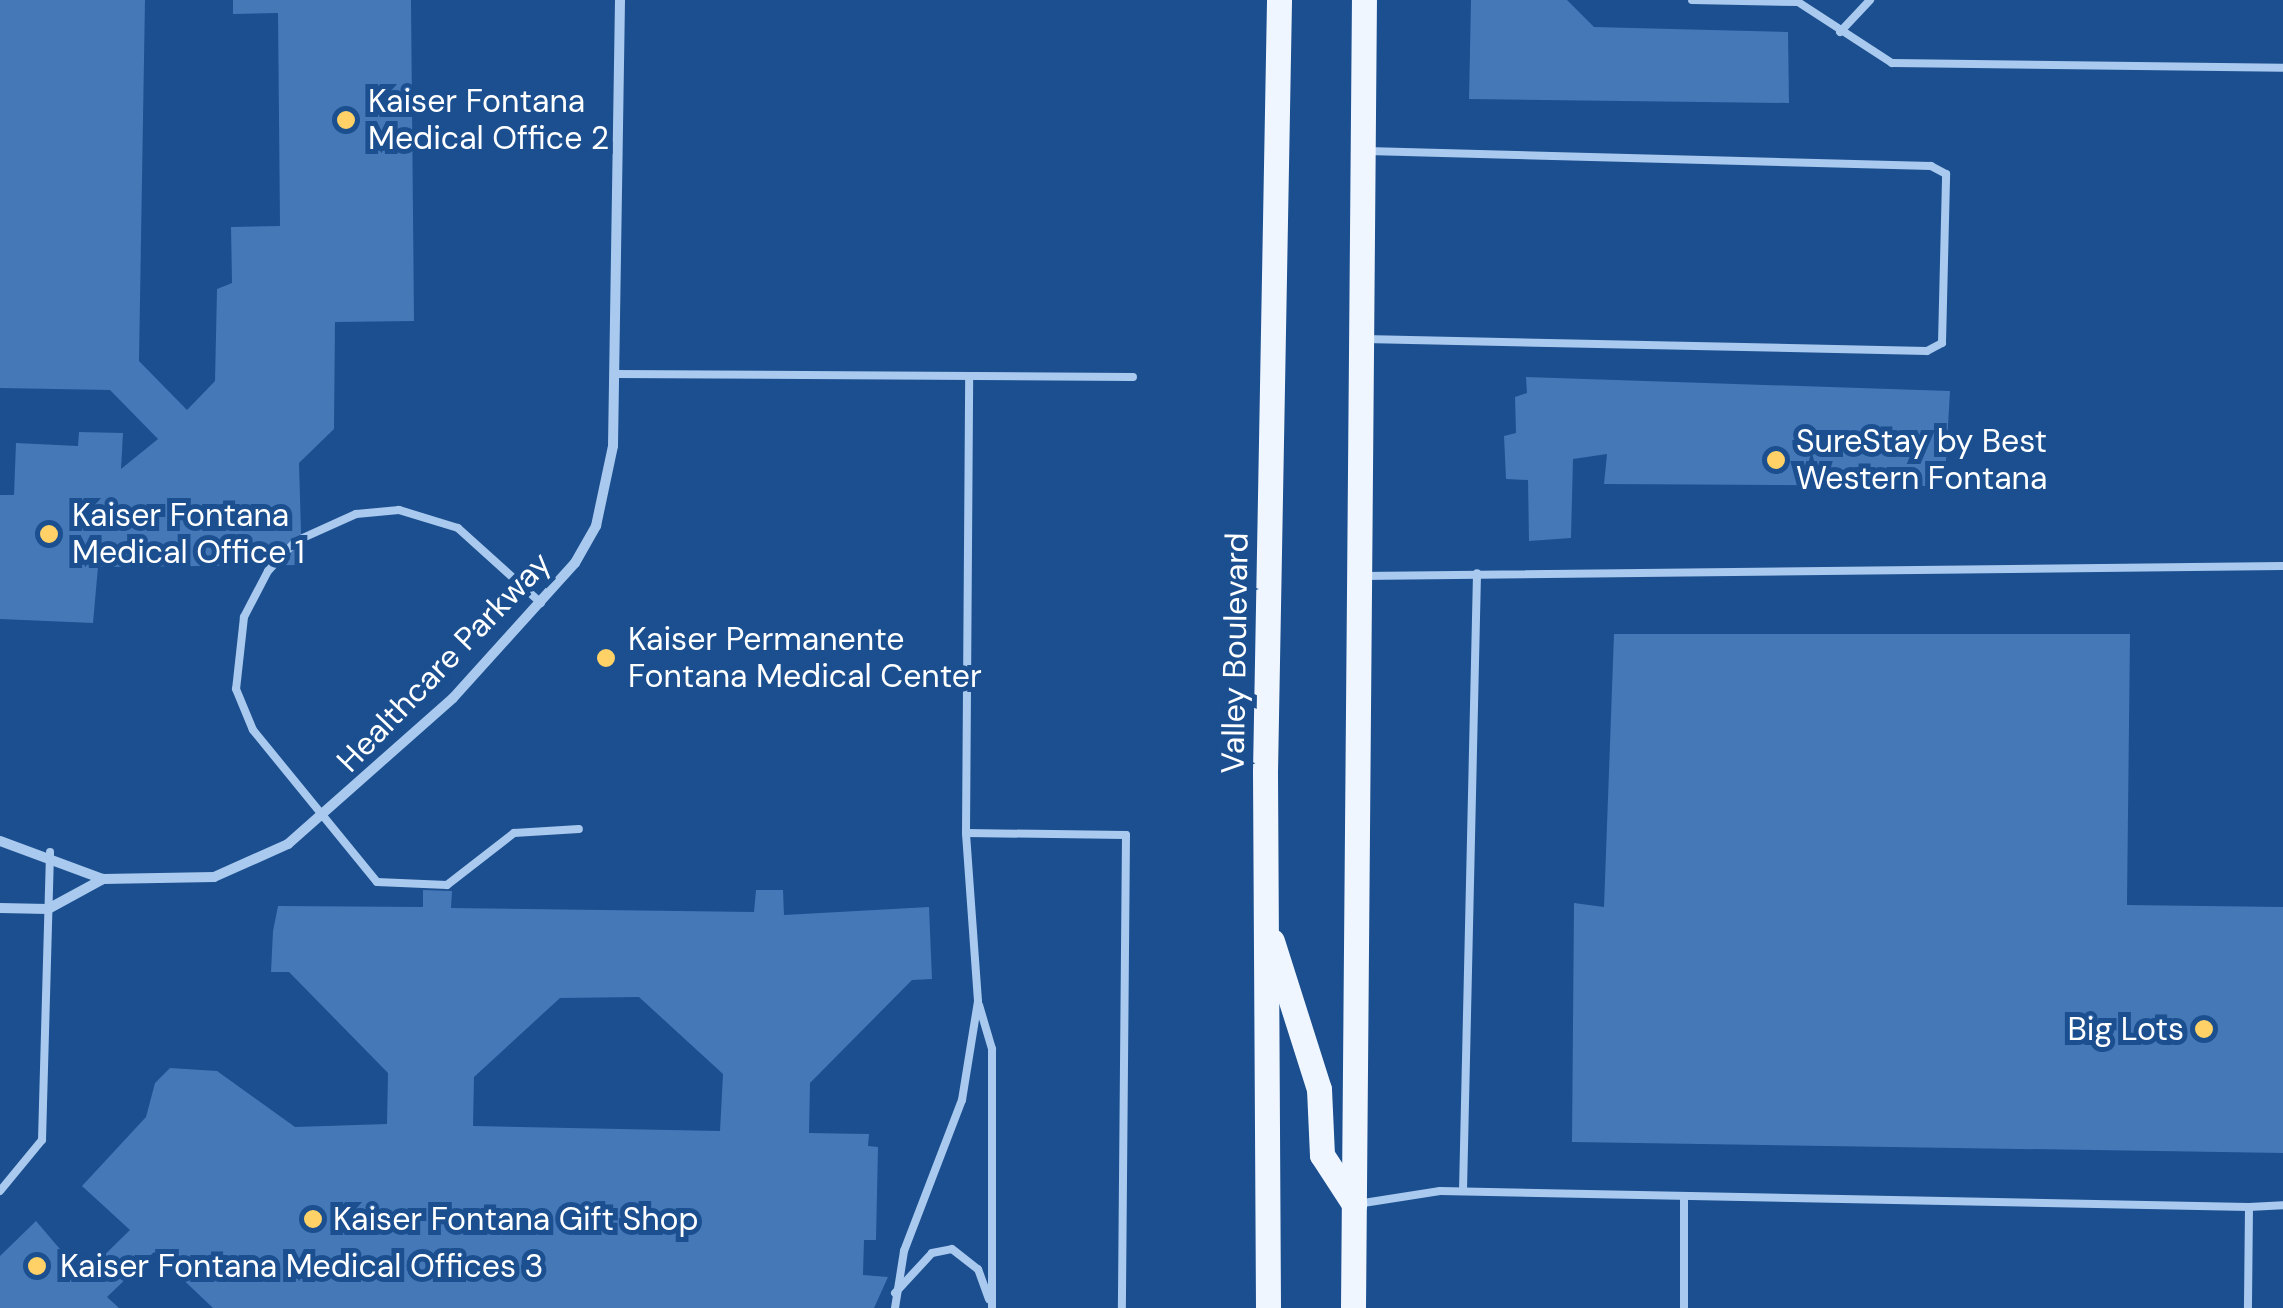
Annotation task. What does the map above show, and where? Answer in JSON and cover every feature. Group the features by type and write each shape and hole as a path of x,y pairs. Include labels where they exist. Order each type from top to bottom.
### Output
{"main road":[{"name":"Valley Boulevard","path":"1268,1308 1264,917 1279,0"},
{"path":"1353,1308 1364,0"},
{"path":"1264,917 1319,1089 1322,1155 1354,1205"}],"street":[{"name":"Healthcare Parkway","path":"0,908 48,909 104,879 214,877 253,865 324,818 541,603 596,526 613,446 620,0"},
{"name":"Healthcare Parkway","path":"0,841 50,852 104,879"}],"lane":[{"path":"1692,0 1798,2 1892,63 2283,68"},
{"path":"1840,32 1870,0"},
{"path":"1359,339 1927,351 1942,343 1946,174 1931,166 1362,150"},
{"path":"615,374 1133,376"},
{"path":"970,376 966,833 978,1000 992,1049 992,1308"},
{"path":"541,603 458,528 399,510 336,520 282,555 244,618 236,689 252,730 377,882 409,887 447,885 514,833 578,829"},
{"path":"1357,576 2283,566"},
{"path":"1463,1192 1477,572"},
{"path":"966,833 1126,834 1122,1308"},
{"path":"0,1191 42,1140 50,852"},
{"path":"895,1308 895,1292 962,1100 978,1000"},
{"path":"1354,1205 1463,1192 2283,1205"},
{"path":"1684,1196 1684,1308"},
{"path":"2248,1308 2250,1207"},
{"path":"895,1292 932,1253 952,1250 978,1269 992,1308"}],"building":[{"path":"0,0 145,0 139,361 187,410 215,381 217,289 232,283 231,227 280,226 278,13 233,14 233,0 411,0 414,321 335,322 334,429 299,463 302,565 98,567 93,623 0,619 0,495 14,495 16,443 78,446 79,432 123,433 121,469 158,439 110,390 0,388"},
{"path":"1471,0 1567,0 1594,27 1788,32 1789,103 1469,99"},
{"name":"SureStay by Best Western Fontana","path":"1526,377 1950,391 1946,461 1928,461 1928,486 1604,484 1607,454 1573,459 1571,538 1529,541 1528,480 1506,479 1504,436 1516,433 1515,397 1527,393"},
{"path":"1614,634 2130,634 2127,905 2283,907 2283,1153 1572,1142 1574,903 1604,907"},
{"path":"423,890 452,891 451,908 754,912 756,890 783,890 784,915 929,907 932,979 912,980 810,1083 809,1133 869,1134 868,1146 878,1147 876,1240 864,1240 863,1275 888,1277 874,1308 213,1308 154,1252 107,1297 119,1308 0,1308 0,1256 36,1221 83,1276 130,1230 82,1186 146,1117 155,1083 170,1068 217,1071 295,1127 387,1124 388,1073 289,972 271,972 273,931 278,906 423,907","holes":["639,997 723,1074 720,1131 473,1126 474,1077 560,998"]}],"place":[{"name":"Kaiser Fontana Medical Office 2","path":"346,120"},
{"name":"SureStay by Best Western Fontana","path":"1776,460"},
{"name":"Kaiser Fontana Medical Office 1","path":"49,534"},
{"name":"Kaiser Permanente Fontana Medical Center","path":"606,658"},
{"name":"Big Lots","path":"2204,1029"},
{"name":"Kaiser Fontana Gift Shop","path":"313,1219"},
{"name":"Kaiser Fontana Medical Offices 3","path":"37,1266"}]}
